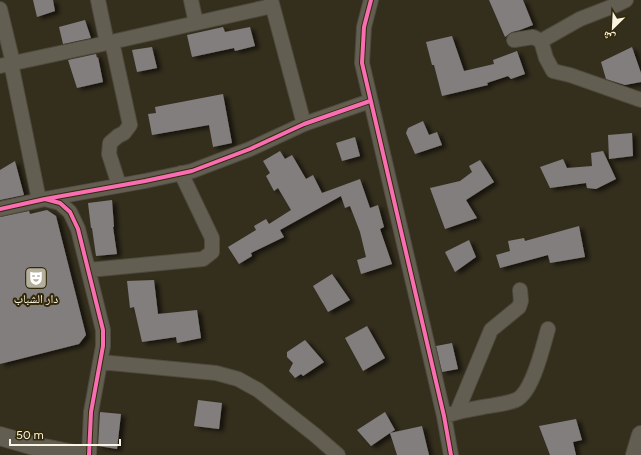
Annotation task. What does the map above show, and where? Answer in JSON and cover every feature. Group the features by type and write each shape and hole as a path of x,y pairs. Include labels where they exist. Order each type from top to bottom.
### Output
{"street":[{"path":"98,0 130,125 124,133 110,143 108,154 118,185"},
{"path":"191,0 196,23"},
{"path":"541,41 580,19 626,0"},
{"path":"366,2 362,63 370,101 450,414 451,455"},
{"path":"8,64 110,43 272,3 304,124"},
{"path":"0,9 8,64 42,200"},
{"path":"514,40 533,37 541,41 546,58 553,71 570,75 641,100"},
{"path":"0,209 192,171 250,149 304,124 370,101"},
{"path":"88,270 203,259 212,252 212,238 181,173"},
{"path":"42,200 60,203 70,212 78,229 103,330 100,362 92,406 89,455"},
{"path":"450,414 491,330 519,307 521,301 520,290"},
{"path":"450,414 517,399 527,389 536,372 548,328"},
{"path":"100,362 216,373 238,379 258,390 338,455"},
{"path":"635,455 641,435"},
{"path":"0,436 34,446 79,455"}],"building":[{"path":"33,0 53,0 55,11 37,17"},
{"path":"489,0 523,0 533,25 512,32 505,37"},
{"path":"85,20 91,38 63,44 59,27"},
{"path":"223,27 225,32 250,27 255,46 235,51 234,48 192,57 187,35"},
{"path":"452,36 464,71 494,64 493,60 517,51 525,74 511,79 508,76 487,83 488,85 442,96 426,42"},
{"path":"152,47 157,68 137,72 132,50"},
{"path":"632,47 641,73 641,82 625,85 606,79 601,62"},
{"path":"96,54 97,58 98,57 103,82 77,88 68,60"},
{"path":"223,94 232,143 213,147 209,125 152,135 148,114 156,113 155,107"},
{"path":"423,121 429,135 437,132 442,145 415,154 406,133 408,128"},
{"path":"632,133 633,156 609,159 608,135"},
{"path":"355,137 360,156 342,161 336,143"},
{"path":"280,151 285,159 292,155 306,179 313,175 322,193 360,179 370,208 378,205 384,227 380,229 392,264 361,274 357,260 366,257 360,232 350,206 345,208 341,196 280,230 284,237 251,253 252,256 239,264 228,247 256,230 254,226 266,219 269,224 291,210 278,188 274,191 266,176 270,173 263,161"},
{"path":"603,151 616,179 596,189 587,188 586,183 550,188 540,167 563,159 567,168 592,166 591,153"},
{"path":"480,160 494,182 466,200 477,218 445,229 430,188 460,181 472,172 469,166"},
{"path":"15,161 24,195 0,200 0,170"},
{"path":"112,200 113,227 117,254 96,256 88,203"},
{"name":"دار الشباب","path":"47,210 56,216 86,335 79,344 0,364 0,217 29,211 30,214"},
{"path":"579,226 585,257 550,263 548,255 500,268 496,255 510,251 508,241 524,238 525,241"},
{"path":"469,240 476,257 455,272 445,252"},
{"path":"332,274 350,300 328,312 313,286"},
{"path":"154,280 158,314 197,310 201,338 177,343 176,337 142,342 134,307 130,308 127,281"},
{"path":"367,326 385,358 363,371 345,338"},
{"path":"305,340 324,362 303,376 301,374 295,378 289,371 293,363 287,357 287,352"},
{"path":"452,343 458,369 442,372 436,346"},
{"path":"198,400 222,403 219,429 194,426"},
{"path":"100,412 121,414 117,449 98,446"},
{"path":"385,412 395,430 371,446 357,430"},
{"path":"576,419 582,440 573,442 576,455 550,455 539,426"},
{"path":"422,426 429,455 397,455 390,433"}],"cycle path":[{"path":"371,0 364,27 362,63 444,416 451,455"},
{"path":"45,199 192,171 250,149 304,124 370,101"},
{"path":"0,209 45,199 60,203 70,212 78,229 103,330 103,346 91,412 89,455"}],"place":[{"name":"دار الشباب","path":"36,278"}]}
